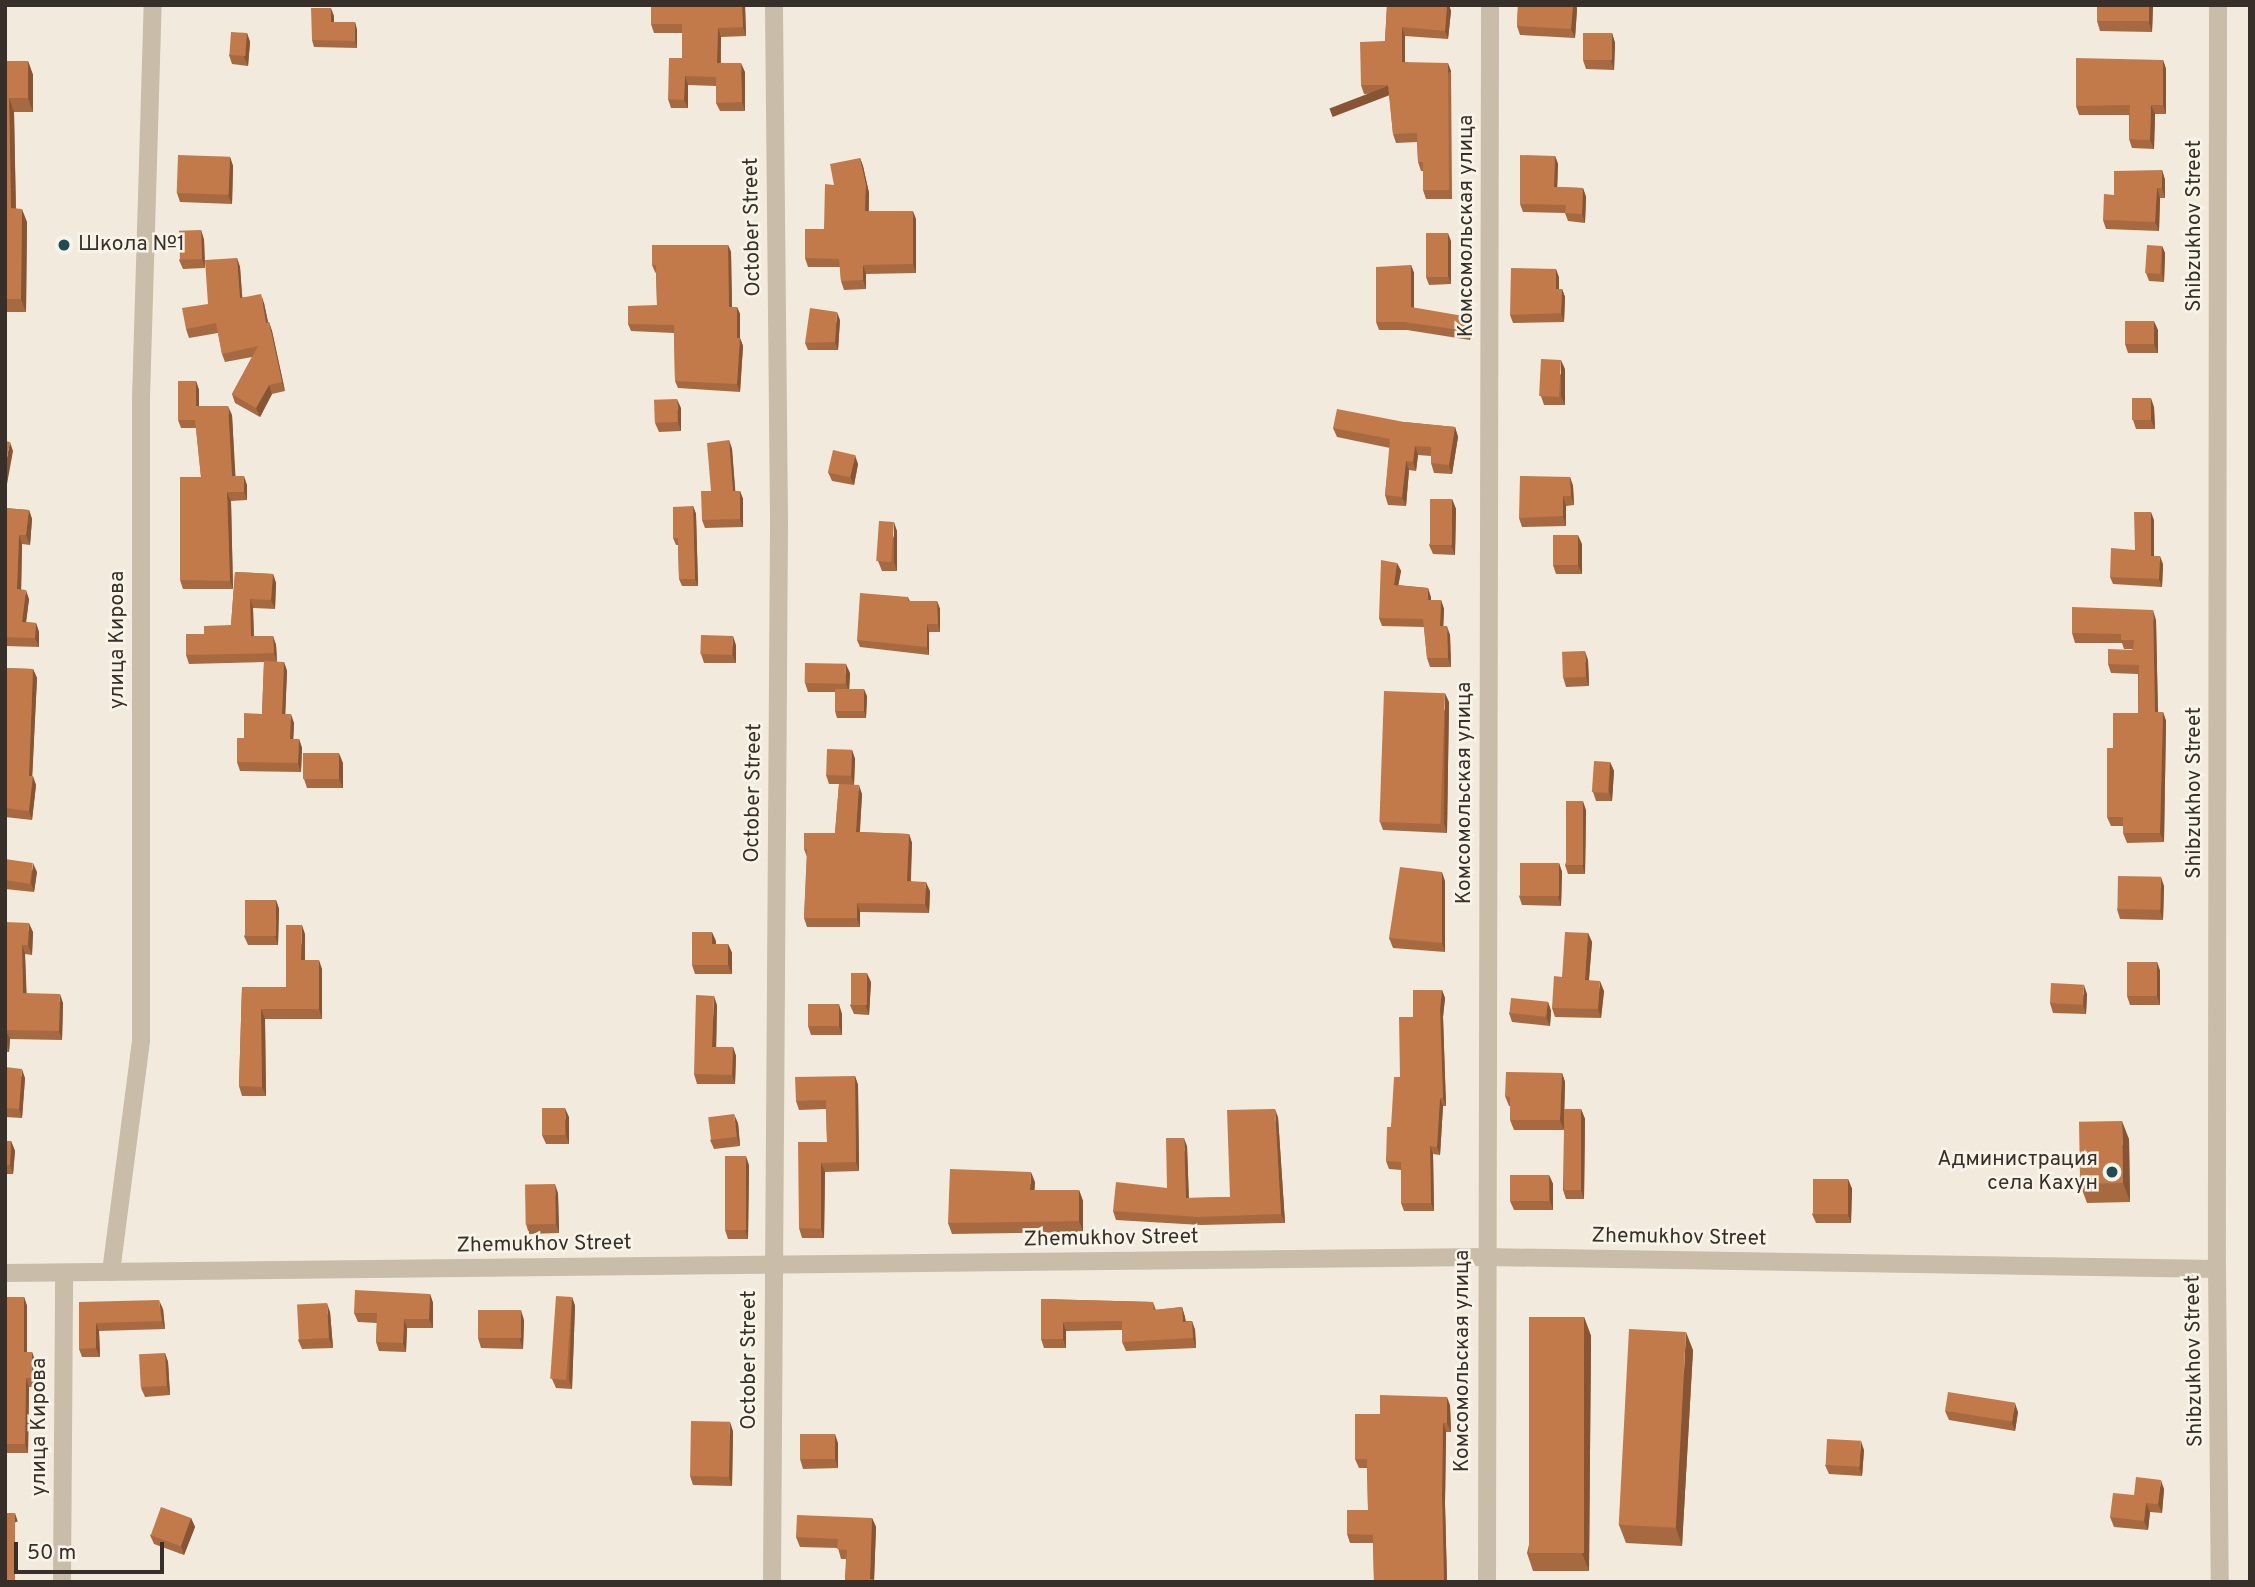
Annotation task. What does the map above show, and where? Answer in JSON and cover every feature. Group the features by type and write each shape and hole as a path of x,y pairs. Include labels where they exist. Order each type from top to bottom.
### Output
{"street":[{"name":"улица Кирова","path":"111,1272 141,1041 141,398 153,5"},
{"name":"October Street","path":"772,1582 772,1266 779,533 774,5"},
{"name":"Комсомольская улица","path":"1487,1582 1490,5"},
{"name":"Shibzukhov Street","path":"2218,5 2217,1269 2220,1582"},
{"name":"Zhemukhov Street","path":"5,1273 1486,1257 2217,1269"},
{"name":"улица Кирова","path":"62,1582 64,1273"}],"building":[{"path":"651,5 742,5 743,27 718,28 717,63 741,63 742,102 716,103 716,77 685,76 684,100 668,99 669,58 682,58 682,24 651,24"},
{"path":"1387,5 1447,5 1445,31 1402,27 1402,62 1448,63 1449,190 1423,190 1423,162 1418,162 1417,133 1393,134 1388,85 1361,85 1360,42 1385,41"},
{"path":"1518,5 1573,5 1571,29 1517,26"},
{"path":"2097,5 2149,5 2149,21 2097,21"},
{"path":"311,8 331,8 331,22 355,22 355,41 312,40"},
{"path":"231,32 247,33 245,56 229,55"},
{"path":"1583,33 1612,33 1612,60 1583,60"},
{"path":"2076,58 2163,60 2163,105 2151,105 2150,140 2129,139 2130,105 2076,106"},
{"path":"5,61 28,61 28,98 9,98 11,208 22,209 21,299 5,299"},
{"path":"178,155 230,157 229,195 177,193"},
{"path":"1520,155 1555,156 1554,187 1583,188 1582,214 1565,213 1566,205 1520,204"},
{"path":"860,158 866,185 865,211 913,211 913,264 863,265 863,280 841,281 839,259 805,258 805,229 824,229 825,184 834,185 830,164"},
{"path":"2162,170 2162,188 2157,188 2155,222 2103,220 2104,194 2114,195 2114,171"},
{"path":"201,230 202,259 180,260 179,231"},
{"path":"1426,233 1448,233 1448,277 1426,277"},
{"path":"652,245 728,245 729,307 737,307 737,338 740,338 737,384 675,381 674,325 628,324 628,306 657,305 656,265 652,265"},
{"path":"2147,245 2162,246 2160,274 2145,273"},
{"path":"237,258 240,298 261,294 282,382 269,385 256,408 232,394 258,346 222,354 216,323 186,329 182,308 208,304 205,260"},
{"path":"1411,265 1411,307 1469,317 1467,331 1404,322 1376,322 1376,267"},
{"path":"1511,268 1556,269 1556,289 1562,289 1561,313 1510,315"},
{"path":"810,308 837,312 835,342 805,343"},
{"path":"2125,321 2154,321 2154,344 2125,344"},
{"path":"1541,359 1561,360 1559,397 1539,396"},
{"path":"178,381 196,381 196,406 228,406 232,476 244,476 244,492 227,492 230,581 180,580 180,477 201,477 195,420 178,420"},
{"path":"2132,398 2151,398 2151,420 2132,420"},
{"path":"677,399 678,422 655,423 654,400"},
{"path":"1337,409 1404,422 1455,427 1449,465 1431,463 1431,447 1415,446 1413,462 1406,461 1402,497 1385,495 1390,439 1333,428"},
{"path":"729,440 733,491 740,491 740,519 702,520 701,491 711,491 707,443"},
{"path":"5,441 10,442 5,468"},
{"path":"833,450 855,455 850,478 828,472"},
{"path":"1520,476 1570,477 1571,496 1563,496 1563,516 1519,518"},
{"path":"1430,499 1452,499 1452,545 1430,545"},
{"path":"693,506 695,579 679,579 678,538 673,538 673,507"},
{"path":"5,508 29,510 26,535 19,535 17,589 26,590 22,622 36,623 35,638 5,637"},
{"path":"2134,512 2151,512 2151,556 2160,556 2159,579 2110,577 2111,548 2135,550"},
{"path":"879,521 894,522 891,562 876,561"},
{"path":"1553,535 1578,535 1578,565 1553,565"},
{"path":"1381,560 1397,563 1394,585 1428,588 1428,600 1441,600 1440,626 1447,626 1448,658 1427,658 1423,619 1379,618"},
{"path":"235,572 273,574 271,600 250,599 251,636 273,636 274,653 186,655 186,634 204,634 204,626 231,625"},
{"path":"860,593 908,597 908,601 937,601 938,624 927,624 927,647 857,640"},
{"path":"2072,607 2153,610 2155,712 2163,712 2160,833 2123,833 2123,817 2107,817 2107,748 2113,748 2113,713 2138,713 2139,665 2108,664 2108,649 2133,650 2134,640 2121,640 2121,634 2072,633"},
{"path":"701,635 733,636 732,655 700,654"},
{"path":"1585,651 1586,677 1563,678 1562,652"},
{"path":"264,661 284,662 282,714 291,714 290,739 299,739 298,763 237,762 237,738 244,738 244,713 262,714"},
{"path":"805,663 846,664 846,684 805,683"},
{"path":"5,668 33,669 29,776 33,776 29,811 5,808"},
{"path":"835,689 864,689 864,711 835,711"},
{"path":"1384,691 1445,693 1440,824 1379,822"},
{"path":"827,749 852,750 851,776 826,775"},
{"path":"303,753 339,753 339,779 303,779"},
{"path":"1594,761 1610,762 1608,793 1592,792"},
{"path":"839,784 859,785 856,832 909,834 907,881 926,882 925,904 857,903 857,918 804,918 807,849 804,849 804,833 835,833"},
{"path":"1566,801 1583,801 1583,865 1566,865"},
{"path":"5,859 33,863 30,884 5,880"},
{"path":"1520,863 1559,863 1559,896 1520,896"},
{"path":"1400,867 1442,872 1442,943 1389,938"},
{"path":"2118,876 2161,877 2160,910 2117,909"},
{"path":"245,900 276,900 276,936 245,936"},
{"path":"5,922 29,923 28,945 22,945 23,993 60,994 59,1031 6,1030 5,1043"},
{"path":"286,925 302,925 301,960 319,960 319,1009 261,1009 262,1087 239,1086 242,987 286,987"},
{"path":"692,932 712,932 712,944 728,944 728,965 692,965"},
{"path":"1565,932 1588,933 1585,980 1600,981 1598,1009 1552,1008 1554,976 1562,977"},
{"path":"2127,962 2157,962 2157,996 2127,996"},
{"path":"851,973 867,973 867,1005 851,1005"},
{"path":"2051,983 2084,985 2083,1005 2050,1003"},
{"path":"1413,990 1442,990 1440,1009 1443,1098 1440,1098 1437,1147 1430,1146 1431,1203 1401,1203 1401,1162 1386,1161 1387,1127 1391,1127 1394,1077 1400,1077 1399,1017 1413,1017"},
{"path":"696,995 714,996 712,1047 733,1047 732,1075 694,1074"},
{"path":"1511,998 1548,1002 1546,1017 1509,1013"},
{"path":"808,1004 839,1004 839,1026 808,1026"},
{"path":"5,1067 22,1069 19,1109 5,1108"},
{"path":"1506,1072 1562,1073 1560,1120 1510,1120 1510,1097 1505,1096"},
{"path":"855,1076 856,1162 821,1163 821,1229 799,1228 798,1142 827,1142 826,1100 796,1101 795,1077"},
{"path":"542,1108 565,1108 565,1135 542,1135"},
{"path":"1275,1109 1281,1214 1198,1217 1113,1211 1116,1182 1167,1188 1166,1138 1184,1138 1186,1198 1230,1197 1227,1110"},
{"path":"1564,1109 1581,1109 1581,1190 1564,1190"},
{"path":"734,1114 737,1137 711,1140 708,1117"},
{"path":"2122,1121 2123,1183 2080,1184 2079,1122"},
{"path":"5,1141 11,1141 10,1165 5,1165"},
{"path":"725,1156 746,1156 746,1230 725,1230"},
{"path":"950,1169 1031,1172 1030,1190 1079,1190 1079,1221 948,1223"},
{"path":"1510,1175 1549,1175 1549,1201 1510,1201"},
{"path":"1813,1179 1848,1179 1848,1214 1813,1214"},
{"path":"555,1184 556,1224 526,1225 525,1185"},
{"path":"355,1290 430,1294 429,1319 404,1319 403,1343 376,1342 377,1313 354,1313"},
{"path":"556,1296 572,1297 566,1380 550,1379"},
{"path":"5,1297 24,1297 24,1352 32,1352 32,1378 26,1378 25,1444 5,1444"},
{"path":"1041,1299 1153,1302 1153,1310 1182,1307 1183,1322 1192,1321 1193,1338 1122,1342 1122,1321 1063,1322 1063,1339 1041,1339"},
{"path":"159,1300 162,1321 96,1323 96,1348 79,1349 79,1302"},
{"path":"327,1303 329,1338 299,1340 297,1305"},
{"path":"478,1310 521,1310 521,1338 478,1338"},
{"path":"1529,1317 1584,1317 1584,1553 1529,1553"},
{"path":"1629,1329 1686,1332 1676,1528 1619,1525"},
{"path":"165,1353 167,1386 141,1387 139,1354"},
{"path":"1948,1392 2015,1403 2012,1421 1945,1411"},
{"path":"1380,1395 1447,1397 1447,1423 1443,1423 1444,1582 1374,1582 1373,1535 1347,1534 1347,1510 1368,1510 1367,1459 1355,1459 1355,1414 1380,1414"},
{"path":"691,1421 730,1422 729,1477 690,1476"},
{"path":"800,1434 835,1434 835,1459 800,1459"},
{"path":"1827,1439 1861,1441 1860,1467 1826,1465"},
{"path":"2136,1477 2161,1480 2158,1504 2146,1503 2144,1521 2110,1517 2113,1493 2134,1495"},
{"path":"161,1507 191,1518 181,1546 151,1535"},
{"path":"5,1513 15,1513 15,1582 5,1582"},
{"path":"797,1515 872,1518 870,1579 886,1582 800,1582 845,1581 847,1550 837,1549 838,1539 796,1537"}],"place":[{"name":"Школа №1","path":"64,245"},
{"name":"Администрация села Кахун","path":"2112,1172"}]}
